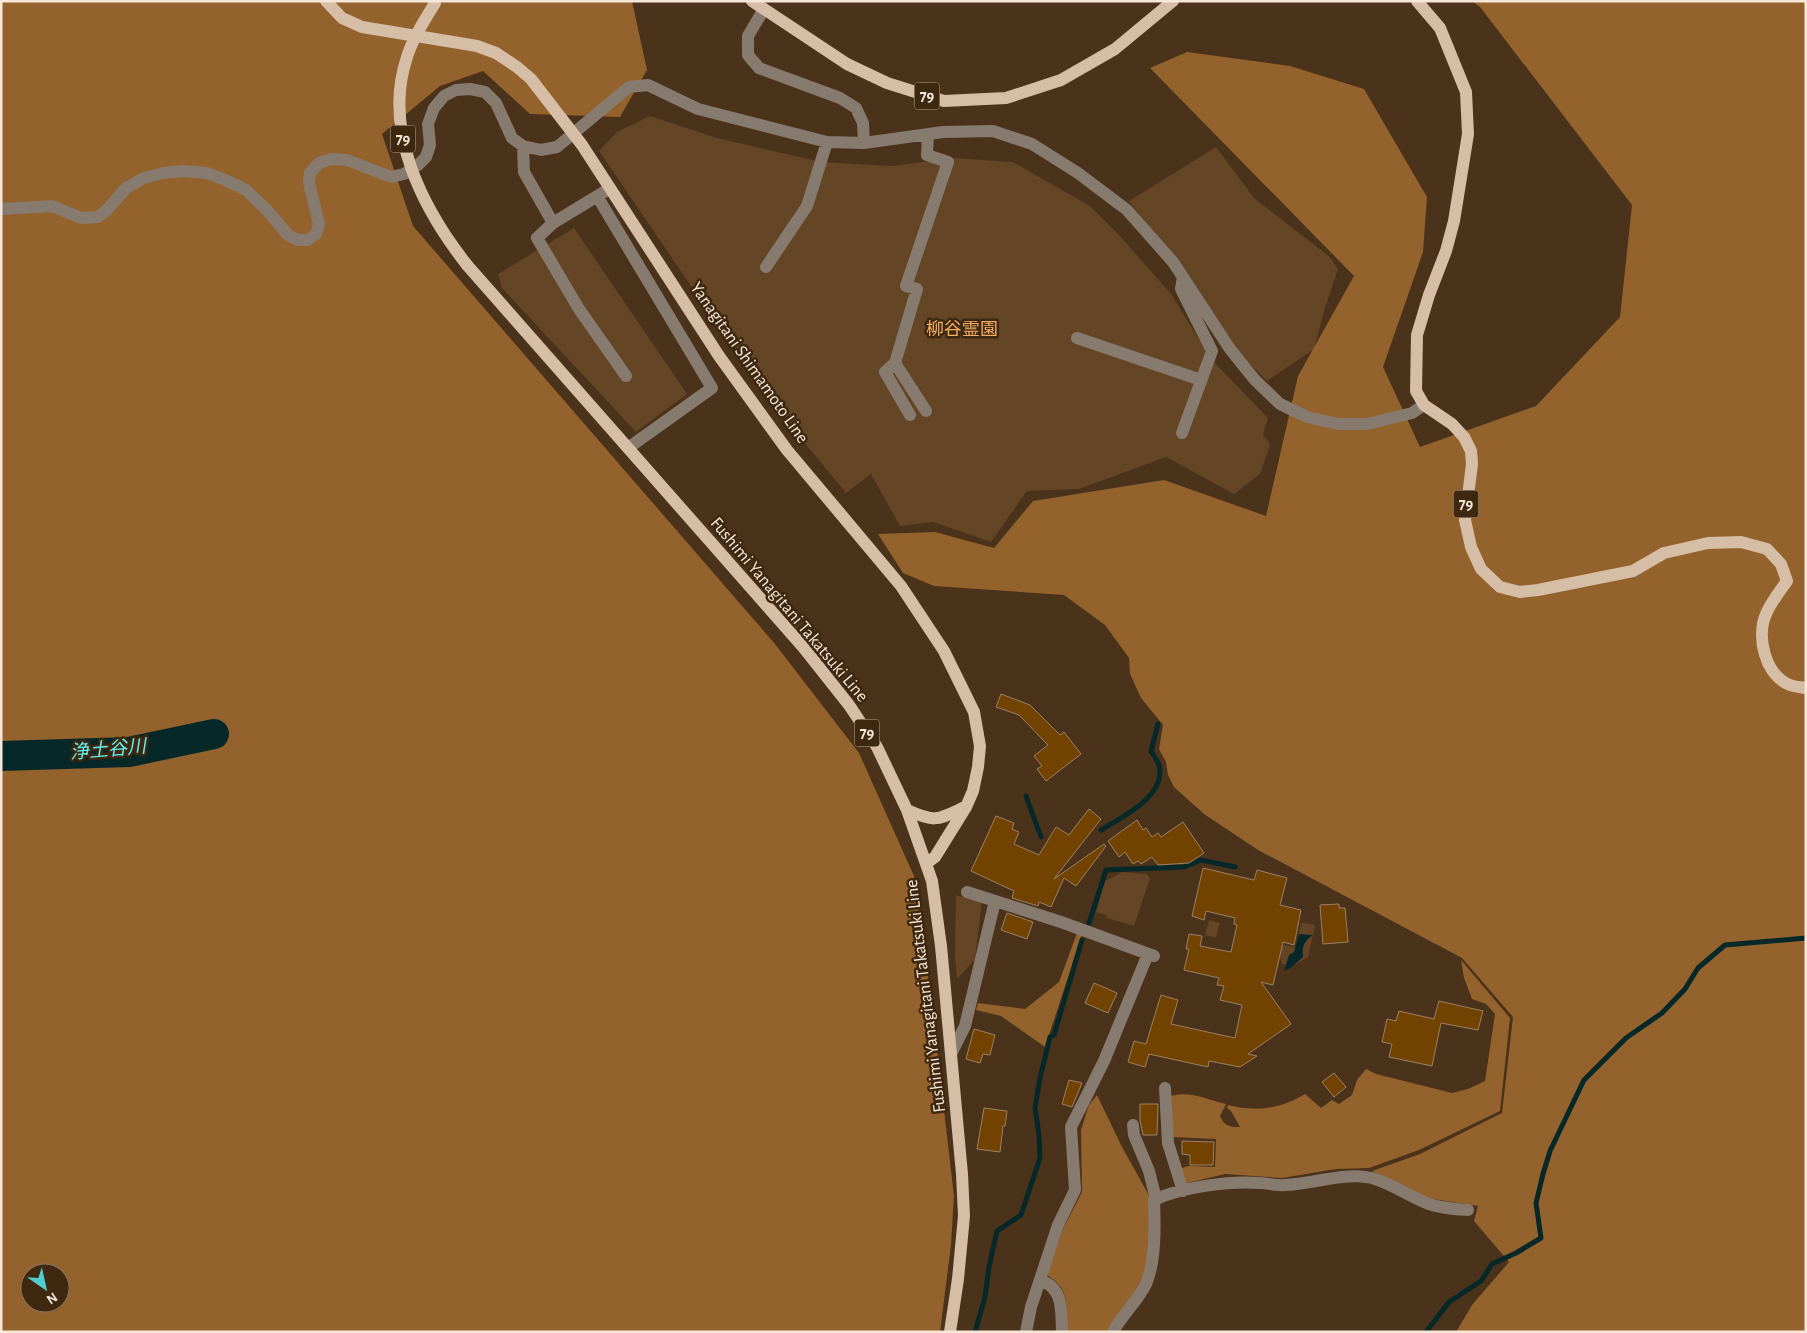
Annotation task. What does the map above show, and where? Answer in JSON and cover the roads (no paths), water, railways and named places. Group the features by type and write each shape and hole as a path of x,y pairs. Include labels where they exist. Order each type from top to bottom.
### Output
{"main road":[{"name":"Yanagitani Shimamoto Line","path":"326,1 342,18 362,27 477,46 496,53 531,79 573,133 724,364 788,450 900,586 944,651 974,712 980,746 975,783 966,807 935,857 927,863"},
{"name":"79","path":"752,1 847,64 887,83 944,101 1006,98 1061,80 1115,49 1173,1"},
{"path":"1417,1 1440,28 1466,92 1468,134 1454,221 1446,251 1429,295 1417,335 1416,391 1424,405"},
{"name":"Fushimi Yanagitani Takatsuki Line","path":"436,2 419,30 406,58 400,86 400,115 404,148 414,178 432,214 467,265 802,647 849,705 877,747 907,810 932,881 941,946 962,1174 964,1216 958,1280 950,1332"},
{"name":"79","path":"1424,405 1452,424 1464,437 1471,451 1472,464 1464,520 1471,547 1481,569 1500,587 1520,592 1538,590 1633,571 1664,553 1708,543 1741,542 1767,549 1781,564 1787,581 1766,615 1761,636 1765,658 1778,676 1790,685 1806,688"},
{"path":"907,810 927,819 942,818 966,807"}],"street":[{"path":"764,9 748,36 748,55 759,68 840,98 856,108 863,123 864,143"},
{"path":"1,209 52,206 82,218 98,217 107,210 126,188 144,178 162,173 183,171 207,173 246,190 266,209 288,235 298,240 308,240 316,234 318,224 309,183 310,173 319,163 331,159 347,160 391,177 404,174 426,157 430,145 428,124 434,108 444,96 456,90 470,89 485,92 496,103 512,138 523,146 541,150 557,147 629,87 648,85 698,109 827,142 864,143 928,134 993,131 1032,144 1078,173 1127,210 1173,262 1230,349 1255,380 1280,404 1307,417 1338,424 1367,424 1412,412 1424,405"},
{"path":"910,415 885,372 895,363 917,289 906,286 948,162 927,155 928,134"},
{"path":"766,268 807,206 827,142"},
{"path":"523,146 524,172 552,223"},
{"path":"610,188 552,223 537,238 579,309 626,376"},
{"path":"597,196 712,388 628,448"},
{"path":"1182,433 1212,351 1181,289 1183,277"},
{"path":"1078,338 1201,380"},
{"path":"895,363 926,411"},
{"path":"967,892 1061,922 1151,955 1104,1061 1070,1127 1075,1190 1058,1226 1031,1307 1026,1332"},
{"path":"952,1054 965,1026 994,905"},
{"path":"1165,1088 1168,1143 1183,1191"},
{"path":"1113,1332 1146,1283 1156,1232 1154,1200 1156,1199 1149,1171 1134,1135 1132,1125"},
{"path":"1156,1199 1163,1195 1210,1185 1259,1182 1284,1185 1336,1177 1371,1178 1425,1203 1446,1208 1468,1210"},
{"path":"1040,1280 1053,1287 1059,1298 1062,1332"}],"water":[{"path":"1299,934 1313,935 1304,944 1303,957 1292,967 1284,971 1289,955 1294,952"}],"waterway":[{"path":"1101,830 1131,812 1150,796 1156,786 1160,776 1159,765 1151,751 1158,724"},
{"name":"浄土谷川","path":"1,756 129,752 214,734"},
{"path":"1026,796 1041,837"},
{"path":"1089,923 1106,870 1184,867 1201,860 1235,867"},
{"path":"1426,1332 1449,1302 1481,1281 1492,1264 1516,1253 1541,1238 1536,1203 1543,1174 1550,1151 1584,1080 1626,1038 1662,1013 1685,989 1698,968 1725,945 1806,938"},
{"path":"975,1332 985,1297 997,1231 1021,1215 1040,1158 1035,1108 1040,1078 1050,1037 1054,1035 1082,940"}],"park label":[{"name":"柳谷霊園","path":"962,330"}]}
